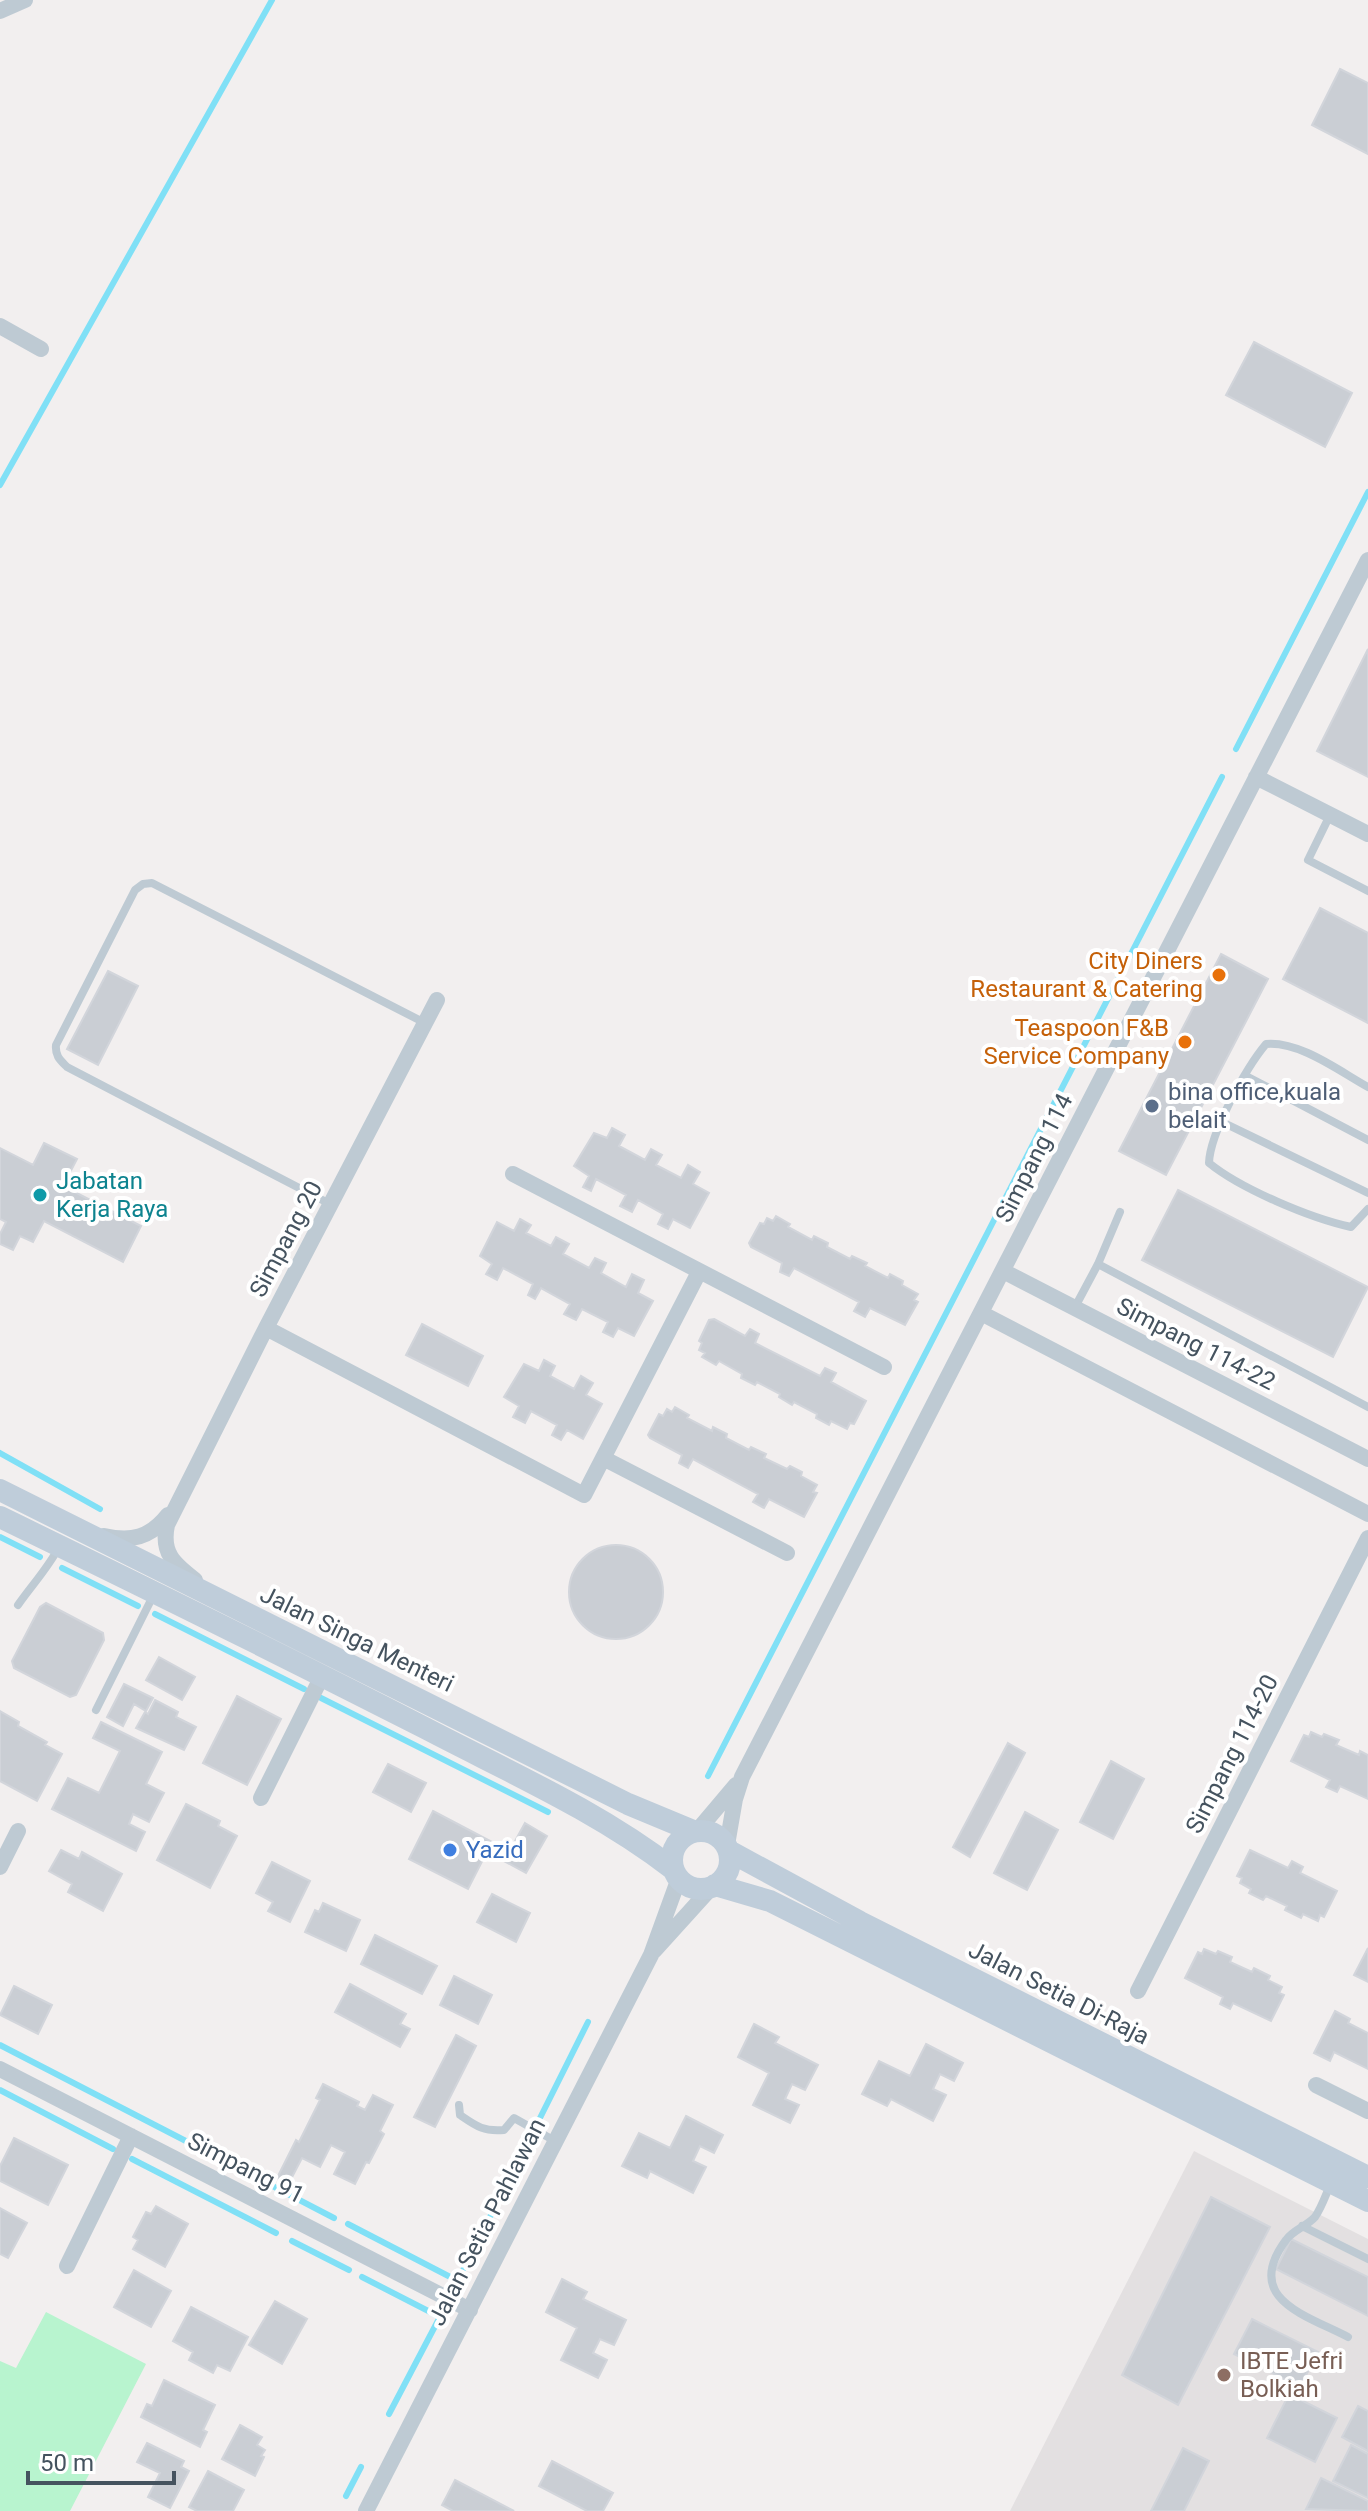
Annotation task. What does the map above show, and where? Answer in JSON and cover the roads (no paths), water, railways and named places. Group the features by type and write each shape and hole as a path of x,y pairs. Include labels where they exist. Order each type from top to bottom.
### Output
{"main road":[{"name":"Jalan Singa Menteri","path":"0,1490 628,1804 695,1831"},
{"name":"Jalan Singa Menteri","path":"0,1517 322,1676 615,1827 676,1874"},
{"path":"695,1831 715,1833 728,1848 730,1868 725,1878 713,1886 693,1888 676,1874 672,1857 675,1846 682,1837 695,1831"},
{"name":"Jalan Setia Di-Raja","path":"728,1848 874,1929 1368,2177"},
{"name":"Jalan Setia Di-Raja","path":"713,1886 770,1901 1368,2201"}],"street":[{"path":"0,11 23,0"},
{"path":"0,326 41,349"},
{"name":"Simpang 114","path":"728,1848 735,1799 742,1777 1368,560"},
{"path":"1256,777 1368,834"},
{"name":"Simpang 20","path":"178,1501 437,1000"},
{"path":"513,1174 884,1367"},
{"name":"Simpang 114-22","path":"1003,1271 1368,1459"},
{"path":"266,1328 584,1495 699,1272"},
{"path":"981,1313 1368,1514"},
{"path":"603,1458 787,1553"},
{"path":"80,1530 131,1540 156,1529 178,1501"},
{"path":"178,1501 165,1537 168,1556 229,1605"},
{"name":"Simpang 114-20","path":"1138,1991 1368,1538"},
{"path":"261,1798 322,1676"},
{"name":"Simpang 114","path":"695,1831 742,1777"},
{"path":"0,1867 18,1831"},
{"name":"Jalan Setia Pahlawan","path":"366,2511 651,1955 676,1874"},
{"name":"Jalan Setia Pahlawan","path":"651,1955 713,1886"},
{"name":"Simpang 91","path":"0,2069 470,2310"},
{"path":"1316,2085 1368,2111"},
{"path":"67,2266 131,2136"}],"lane":[{"path":"1330,815 1308,860 1368,891"},
{"path":"331,1205 60,1061 56,1045 135,890 143,884 152,883 425,1023"},
{"path":"1368,1087 1297,1048 1278,1043 1266,1044 1210,1147 1209,1163 1228,1178 1327,1222 1351,1227 1368,1209"},
{"path":"1246,1076 1368,1140"},
{"path":"1222,1122 1368,1193"},
{"path":"1074,1309 1098,1264 1120,1212"},
{"path":"1098,1264 1368,1407"},
{"path":"18,1605 49,1566 59,1546"},
{"path":"96,1710 155,1593"},
{"path":"459,2105 460,2115 489,2131 504,2130 514,2118 556,2141"},
{"path":"1331,2182 1314,2218 1286,2239 1275,2261 1270,2281 1275,2295 1291,2308 1348,2337"},
{"path":"1302,2226 1368,2259"}],"waterway":[{"path":"0,485 272,0"},
{"path":"1236,749 1368,492"},
{"path":"708,1776 1222,777"},
{"path":"0,1453 100,1509"},
{"path":"0,1537 40,1557"},
{"path":"62,1568 138,1606"},
{"path":"155,1614 304,1689"},
{"path":"321,1698 548,1812"},
{"path":"539,2120 588,2022"},
{"path":"0,2045 242,2170"},
{"path":"0,2090 113,2149"},
{"path":"455,2286 529,2140"},
{"path":"132,2159 276,2233"},
{"path":"255,2177 334,2218"},
{"path":"348,2224 458,2281"},
{"path":"292,2241 349,2270"},
{"path":"362,2277 440,2317"},
{"path":"389,2414 443,2311"},
{"path":"346,2496 361,2467"}],"place":[{"name":"City Diners Restaurant & Catering","path":"1219,975"},
{"name":"Teaspoon F&B Service Company","path":"1185,1042"},
{"name":"bina office,kuala belait","path":"1152,1106"},
{"name":"Jabatan Kerja Raya","path":"40,1195"},
{"name":"Yazid","path":"450,1850"},
{"name":"IBTE Jefri Bolkiah","path":"1224,2375"}]}
